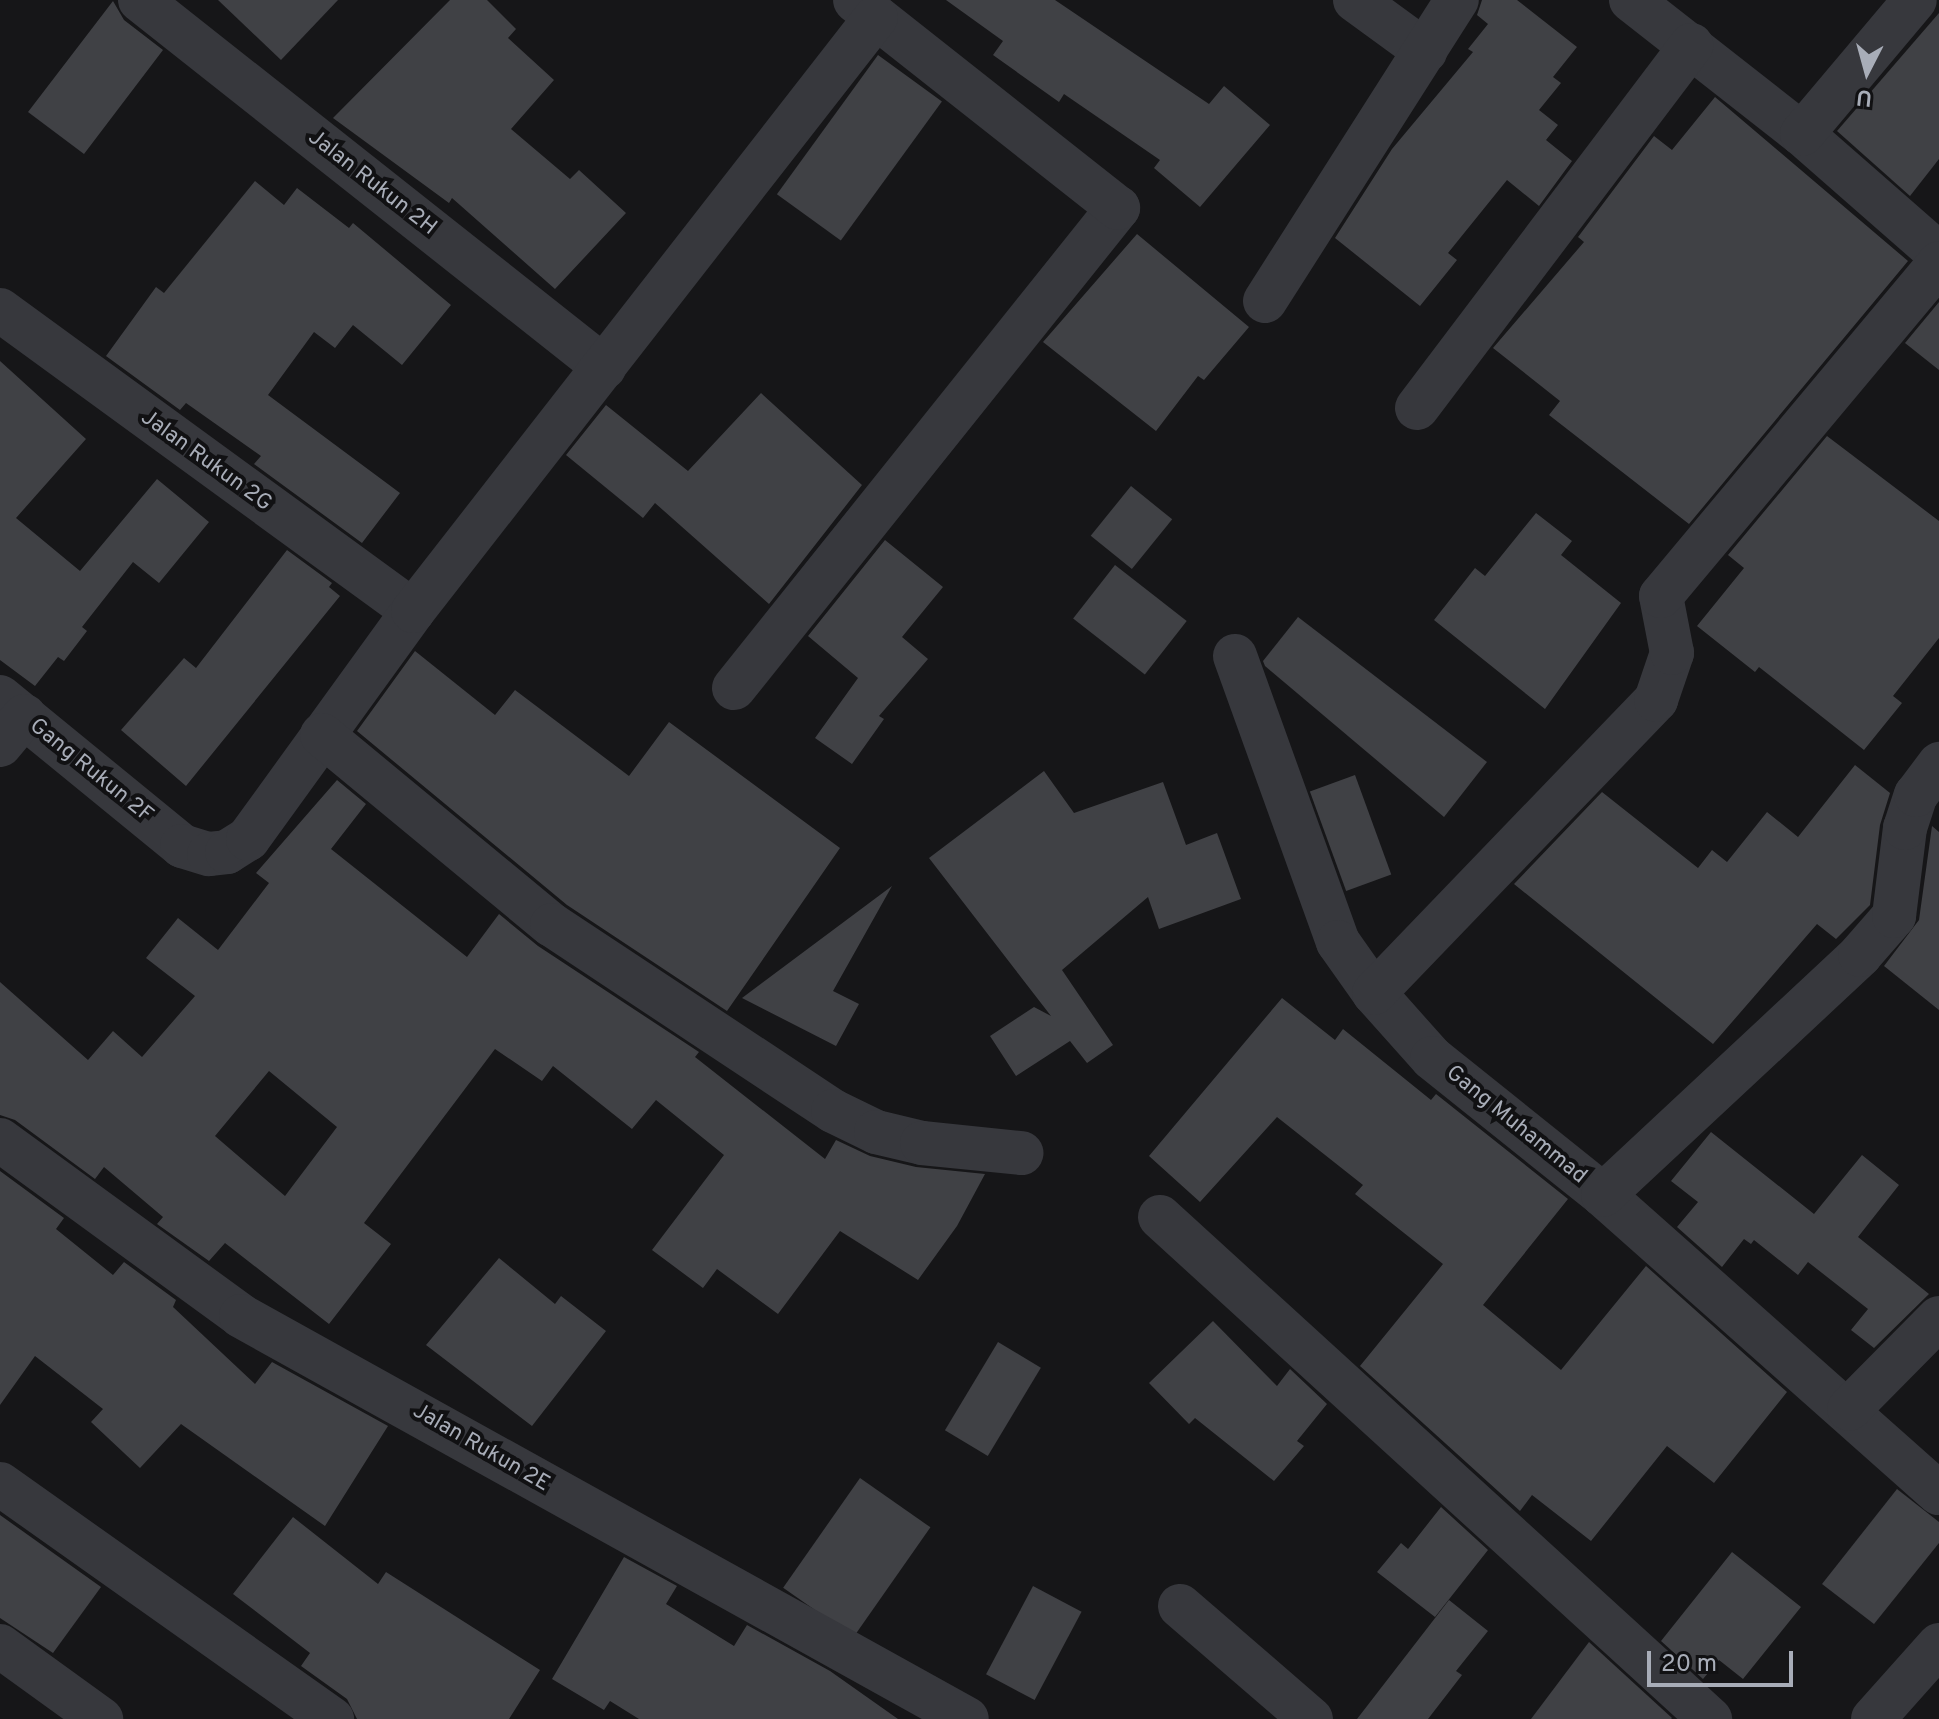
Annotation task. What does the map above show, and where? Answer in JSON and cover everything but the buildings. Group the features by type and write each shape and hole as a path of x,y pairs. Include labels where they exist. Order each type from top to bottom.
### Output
{"street":[{"name":"Jalan Rukun 2H","path":"140,0 604,367"},
{"path":"1355,0 1425,51"},
{"path":"1265,301 1457,0"},
{"path":"1631,0 1802,134 1939,254"},
{"path":"1802,134 1915,0"},
{"path":"734,688 1118,208 865,9 604,367 413,611 322,735 552,925 833,1111 876,1132 922,1143 1021,1153"},
{"path":"1417,408 1692,45"},
{"path":"1374,993 1656,700 1672,653 1661,596 1939,263"},
{"name":"Jalan Rukun 2G","path":"0,310 413,611"},
{"name":"Gang Muhammad","path":"1235,656 1338,942 1374,993 1432,1058 1603,1195 1849,1409 1939,1493"},
{"name":"Gang Rukun 2F","path":"8,720 182,846 209,854 227,852 248,839 322,735"},
{"path":"1603,1195 1860,955 1894,916 1905,828 1916,795 1939,764"},
{"name":"Jalan Rukun 2E","path":"6,1146 241,1316 967,1719"},
{"path":"1160,1217 1710,1719"},
{"path":"1849,1409 1939,1318"},
{"path":"0,1484 332,1719"},
{"path":"1180,1606 1311,1719"},
{"path":"1873,1719 1939,1645"},
{"path":"0,1646 101,1719"}]}
